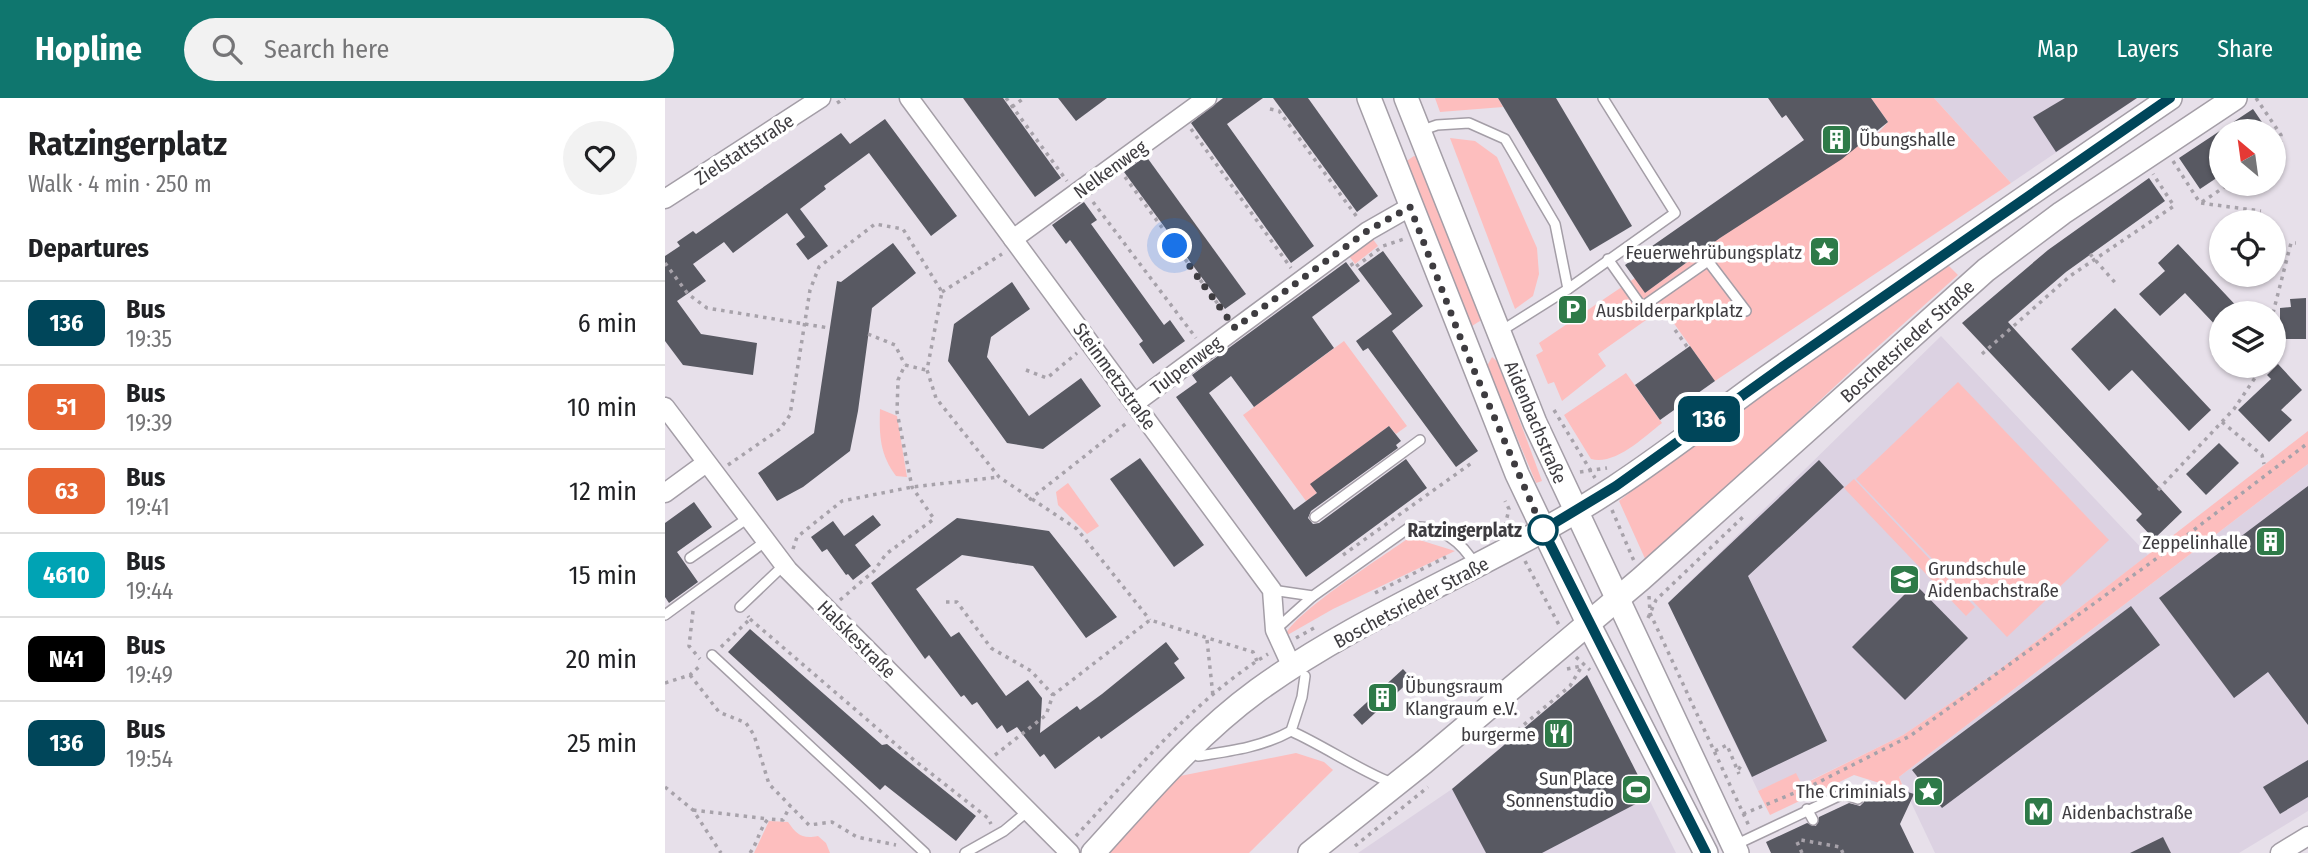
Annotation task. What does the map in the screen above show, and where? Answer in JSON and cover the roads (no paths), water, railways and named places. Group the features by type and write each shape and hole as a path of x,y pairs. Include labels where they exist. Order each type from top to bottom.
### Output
{"main road":[{"name":"Aidenbachstraße","path":"1369,98 1464,347 1543,530 1706,853"},
{"name":"Aidenbachstraße","path":"1406,98 1498,332 1575,511 1730,850"},
{"name":"Boschetsrieder Straße","path":"1093,853 1197,742 1257,691 1299,671 1605,493 2170,98"},
{"name":"Boschetsrieder Straße","path":"1310,853 1424,762 1641,579 1986,270 2062,213 2240,102"},
{"path":"1386,144 1418,131"},
{"path":"1464,347 1498,332"}],"street":[{"name":"Zielstattstraße","path":"665,199 821,98"},
{"name":"Steinmetzstraße","path":"909,98 1272,590"},
{"name":"Nelkenweg","path":"1015,242 1206,98"},
{"name":"Tulpenweg","path":"1138,407 1205,350 1367,231 1410,207"},
{"name":"Halskestraße","path":"665,407 786,567 1070,853"},
{"path":"665,493 710,467"},
{"path":"1272,590 1275,630 1299,671"},
{"path":"2280,853 2308,836"}],"lane":[{"path":"1498,332 1567,289 1675,213 1605,101 1618,98"},
{"path":"1418,131 1437,125 1469,123 1505,139 1555,224 1567,289"},
{"path":"1608,259 1642,307 1708,261 1746,311"},
{"path":"1315,517 1420,440"},
{"path":"690,558 748,518"},
{"path":"1275,630 1313,596 1410,527 1421,526 1456,539 1477,568"},
{"path":"665,615 766,541"},
{"path":"742,609 786,567"},
{"path":"1272,590 1313,596"},
{"path":"712,655 925,853"},
{"path":"1198,756 1243,750 1274,740 1291,731 1302,697 1299,671"},
{"path":"1291,731 1387,781"},
{"path":"1730,850 1807,809 1843,794 1858,799"},
{"path":"1807,809 1813,820"},
{"path":"965,853 997,835 1028,811"}],"place":[{"name":"Übungshalle","path":"1836,139"},
{"name":"Feuerwehrübungsplatz","path":"1825,252"},
{"name":"Ausbilderparkplatz","path":"1573,310"},
{"name":"Ratzingerplatz","path":"1543,530"},
{"name":"Zeppelinhalle","path":"2271,542"},
{"name":"Grundschule Aidenbachstraße","path":"1905,579"},
{"name":"Übungsraum Klangraum e.V.","path":"1382,697"},
{"name":"burgerme","path":"1559,734"},
{"name":"Sun Place Sonnenstudio","path":"1637,789"},
{"name":"The Criminials","path":"1929,791"},
{"name":"Aidenbachstraße","path":"2039,812"}]}
